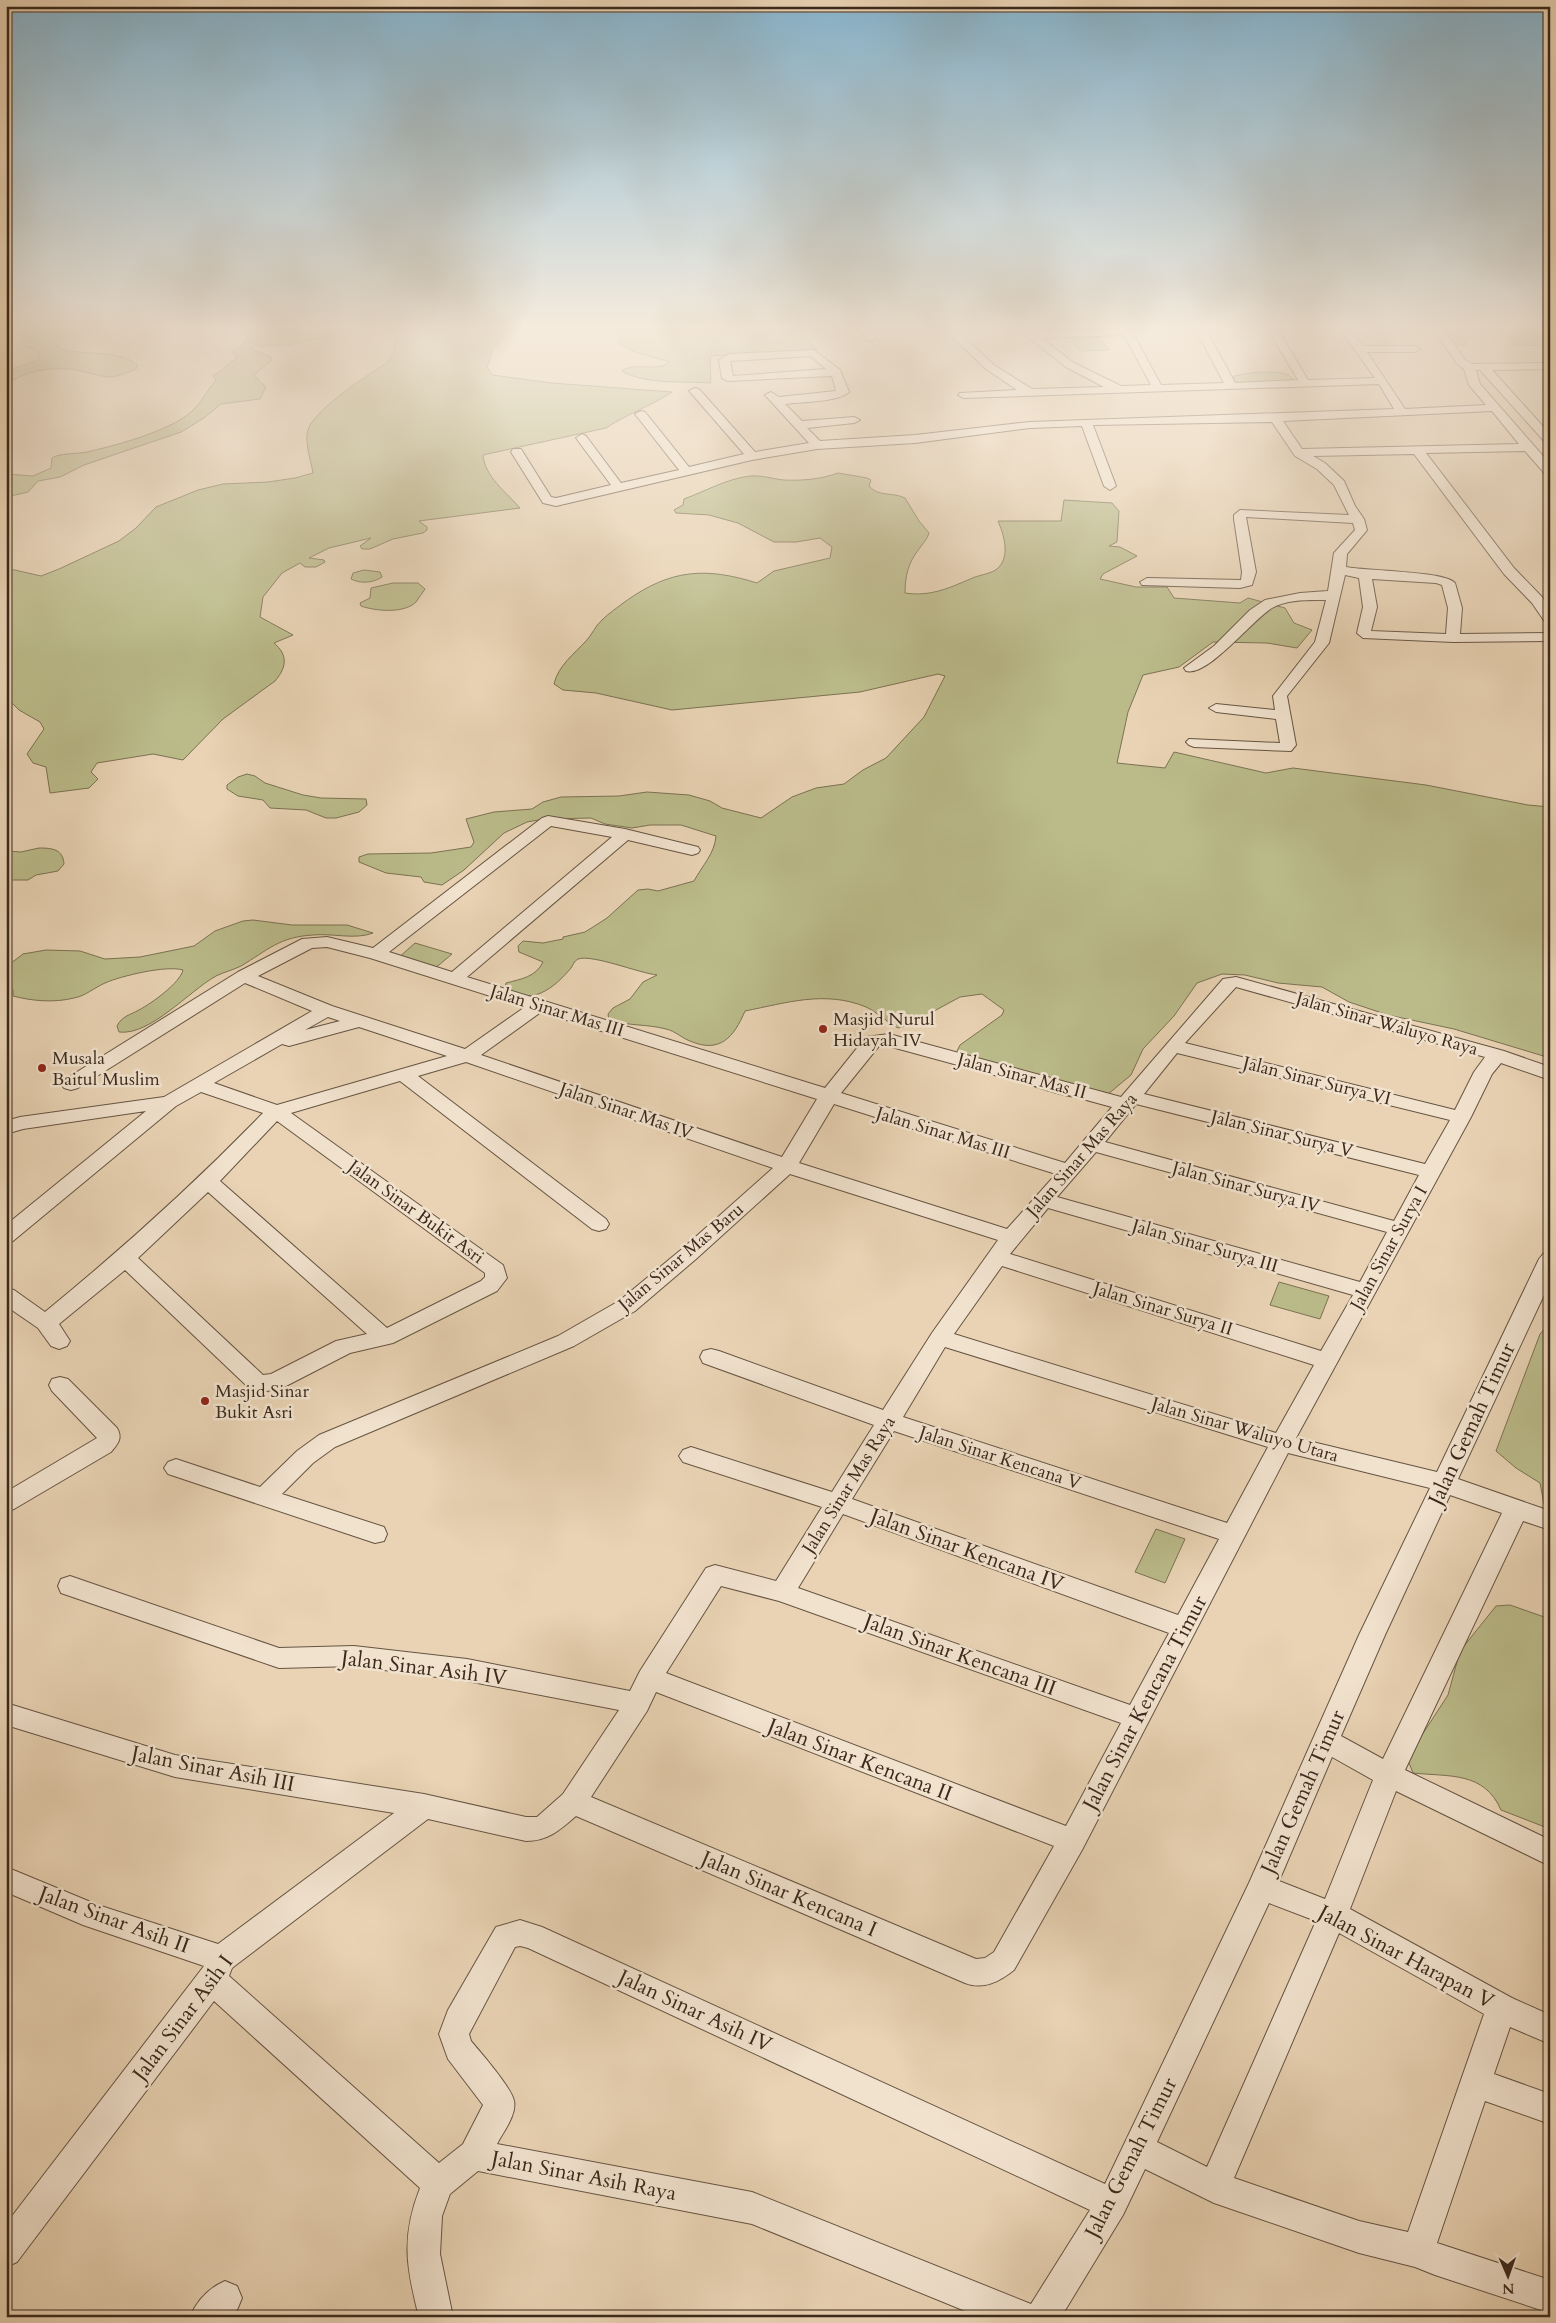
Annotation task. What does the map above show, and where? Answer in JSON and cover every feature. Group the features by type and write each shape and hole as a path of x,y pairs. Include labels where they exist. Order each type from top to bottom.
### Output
{"street":[{"path":"659,436 686,471"},
{"path":"735,436 752,456"},
{"path":"809,436 817,445"},
{"path":"517,452 549,502 556,502 752,456 817,445 936,436"},
{"path":"1091,436 1110,486"},
{"path":"1194,742 1286,748 1288,745 1280,696 1322,643 1334,595 1341,553 1361,530 1358,519 1349,506 1340,484 1320,466 1299,453 1288,436"},
{"path":"1520,436 1550,472"},
{"path":"582,438 618,487"},
{"path":"1299,453 1529,446"},
{"path":"1417,449 1508,571 1537,600 1550,619"},
{"path":"1147,582 1240,584 1247,582 1249,572 1240,519 1240,515 1244,513 1358,519"},
{"path":"1339,570 1368,575 1438,579 1448,584 1455,608 1453,638"},
{"path":"1368,575 1365,580 1370,607 1364,633 1373,637 1550,637"},
{"path":"1190,668 1219,649 1255,613 1270,603 1300,597 1334,595"},
{"path":"1216,708 1284,715"},
{"path":"376,954 548,821 625,834 692,850"},
{"path":"454,979 625,834"},
{"name":"Jalan Sinar Mas III","path":"71,1084 244,976 308,943 327,942 376,954 1068,1171"},
{"name":"Jalan Sinar Mas IV","path":"244,976 326,1010 467,1056 787,1166 1011,1237"},
{"name":"Jalan Sinar Waluyo Raya","path":"1225,988 1229,983 1236,982 1497,1055 1550,1074"},
{"name":"Jalan Sinar Mas Raya","path":"782,1592 940,1338 1011,1237 1092,1145 1173,1046 1225,988"},
{"path":"46,1323 125,1258 208,1181 276,1111 467,1056 539,1005"},
{"path":"6,1236 170,1102 326,1010"},
{"path":"265,1046 359,1021"},
{"name":"Jalan Sinar Mas Baru","path":"264,1497 305,1457 327,1441 566,1341 627,1306 689,1254 787,1166 828,1097 874,1041 889,1040"},
{"name":"Jalan Sinar Mas II","path":"889,1040 1129,1101"},
{"name":"Jalan Sinar Surya VI","path":"1173,1046 1462,1117"},
{"name":"Jalan Sinar Surya I","path":"1282,1443 1462,1117 1483,1072 1497,1055"},
{"path":"403,1074 598,1224"},
{"name":"Jalan Sinar Bukit Asri","path":"125,1258 257,1382 267,1383 278,1380 344,1346 385,1338 489,1286 496,1278 496,1270 276,1111 200,1085"},
{"name":"Jalan Sinar Surya V","path":"1129,1101 1431,1172"},
{"path":"6,1128 20,1123 170,1102"},
{"name":"Jalan Sinar Surya IV","path":"1092,1145 1400,1229"},
{"path":"208,1181 385,1338"},
{"name":"Jalan Sinar Surya III","path":"1044,1200 1366,1291"},
{"name":"Jalan Sinar Surya II","path":"997,1257 1328,1361"},
{"name":"Jalan Gemah Timur","path":"1042,2317 1112,2204 1262,1887 1372,1635 1550,1259"},
{"path":"6,1294 46,1323 59,1341"},
{"name":"Jalan Sinar Waluyo Utara","path":"940,1338 1282,1443 1444,1483 1550,1521"},
{"name":"Jalan Sinar Kencana V","path":"711,1357 889,1421 1234,1535"},
{"path":"6,1503 103,1446 108,1440 109,1434 60,1385"},
{"name":"Jalan Sinar Kencana Timur","path":"1004,1961 1072,1841 1282,1443"},
{"name":"Jalan Sinar Kencana IV","path":"690,1456 838,1503 1185,1628"},
{"path":"176,1468 375,1534"},
{"path":"1214,2187 1332,1915 1389,1775 1516,1509"},
{"path":"424,1806 526,1829 538,1829 548,1825 573,1802 638,1703 649,1678 715,1575 782,1592"},
{"name":"Jalan Sinar Asih IV","path":"70,1586 279,1658 354,1656 467,1670 638,1703"},
{"name":"Jalan Sinar Kencana III","path":"782,1592 1137,1718"},
{"name":"Jalan Sinar Kencana II","path":"649,1678 1072,1841"},
{"name":"Jalan Sinar Asih III","path":"6,1714 175,1766 424,1806"},
{"path":"1326,1741 1389,1775 1550,1854"},
{"name":"Jalan Sinar Kencana I","path":"573,1802 975,1973 992,1970 1004,1961"},
{"name":"Jalan Sinar Asih I","path":"6,2251 217,1969 424,1806"},
{"name":"Jalan Sinar Asih II","path":"6,1879 217,1969"},
{"name":"Jalan Sinar Harapan V","path":"1262,1887 1332,1915 1501,2008 1550,2030"},
{"name":"Jalan Sinar Asih IV","path":"474,2155 498,2111 499,2101 459,2049 454,2034 459,2020 506,1936 520,1933 550,1944 1112,2204"},
{"path":"217,1969 438,2183 426,2216 423,2240 424,2271 436,2317"},
{"path":"1418,2251 1501,2008"},
{"path":"1476,2082 1550,2109"},
{"path":"1138,2149 1214,2187 1359,2237 1418,2251 1436,2259 1550,2297"},
{"name":"Jalan Sinar Asih Raya","path":"438,2183 474,2155 752,2208 1022,2317"}],"green space":[{"path":"144,436 168,436 84,465 60,477 38,481 28,492 6,497 6,474 33,476 51,468 52,458 56,456 87,452"},
{"path":"568,436 483,455 492,477 520,508 419,521 427,527 427,530 423,533 393,539 370,549 362,549 360,546 371,538 329,548 309,558 324,560 325,562 316,567 305,567 300,563 282,573 263,597 260,617 293,635 274,643 284,657 284,666 275,681 223,719 183,760 153,754 97,763 91,772 98,779 89,788 50,793 46,767 33,763 27,754 44,729 40,722 19,710 6,697 6,568 41,576 119,541 136,528 156,507 198,490 223,484 268,482 313,473 307,437"},
{"path":"838,473 867,478 871,480 869,486 877,492 905,498 929,533 910,565 905,593 924,594 941,590 997,569 1004,558 1005,552 1004,539 998,521 1061,521 1064,500 1112,503 1119,511 1117,542 1109,546 1120,547 1137,556 1103,574 1100,579 1136,587 1167,587 1174,598 1240,603 1248,598 1285,608 1294,623 1312,630 1297,648 1267,643 1213,642 1179,667 1143,675 1128,712 1117,763 1165,768 1174,752 1266,773 1293,768 1426,785 1528,805 1550,807 1550,1058 1454,1029 1388,1015 1349,1002 1322,987 1278,983 1245,975 1222,974 1197,983 1174,1016 1143,1049 1131,1075 1101,1100 1066,1096 1048,1091 959,1058 957,1051 960,1045 1002,1015 1004,1010 982,994 960,997 936,1010 926,1020 898,1028 870,1009 851,1002 821,999 790,1002 745,1011 736,1028 725,1041 718,1044 701,1045 666,1029 609,1020 608,1014 613,1008 630,999 643,982 657,975 585,958 578,959 557,982 542,993 524,996 505,988 506,983 532,974 543,962 519,952 518,946 523,941 543,943 585,932 607,918 638,890 658,891 694,881 711,854 716,836 681,825 650,825 632,828 605,824 591,818 544,819 527,822 504,833 464,870 442,885 424,882 421,877 386,873 359,862 359,857 368,854 431,853 471,847 474,842 466,819 494,812 532,809 543,802 561,797 619,796 647,792 689,795 710,801 722,808 761,818 792,797 816,788 844,784 863,770 886,758 924,717 945,676 938,674 860,692 672,710 596,693 563,690 554,684 563,666 588,639 600,622 626,601 658,582 689,574 705,573 739,578 757,583 774,571 830,558 832,547 820,538 796,542 774,542 738,523 709,515 676,513 674,510 683,505 684,499 724,482 750,476 798,480 819,478"},
{"path":"364,570 380,572 382,577 375,581 367,582 351,579 353,573"},
{"path":"393,583 418,583 425,589 411,606 397,610 381,610 361,606 360,603 370,598 371,588"},
{"path":"247,774 255,776 265,783 303,795 321,798 366,799 367,805 359,812 336,818 326,818 306,810 270,808 263,800 238,796 227,789 227,785 238,777"},
{"path":"39,848 56,850 62,855 64,864 58,871 36,875 28,880 11,880 6,878 6,851 21,852"},
{"path":"253,920 292,925 347,925 373,933 359,936 301,936 282,941 241,966 216,976 156,1020 131,1031 119,1032 117,1026 124,1018 158,998 177,981 183,970 166,969 132,974 105,983 86,994 66,1000 35,1000 13,996 13,990 6,985 6,967 23,954 46,950 80,951 105,959 140,957 194,946 215,931 243,921"},
{"path":"415,943 452,954 433,970 397,959"},
{"path":"1279,1282 1329,1296 1320,1319 1270,1305"},
{"path":"1550,1323 1550,1506 1544,1504 1540,1483 1516,1468 1496,1451 1540,1334"},
{"path":"1156,1529 1185,1539 1165,1583 1135,1572"},
{"path":"1510,1605 1550,1619 1550,1829 1501,1810 1494,1797 1475,1782 1452,1776 1413,1773 1407,1758 1448,1695 1460,1651 1496,1606"}],"place":[{"name":"Masjid Nurul Hidayah IV","path":"823,1029"},
{"name":"Musala Baitul Muslim","path":"42,1068"},
{"name":"Masjid Sinar Bukit Asri","path":"205,1401"}]}
